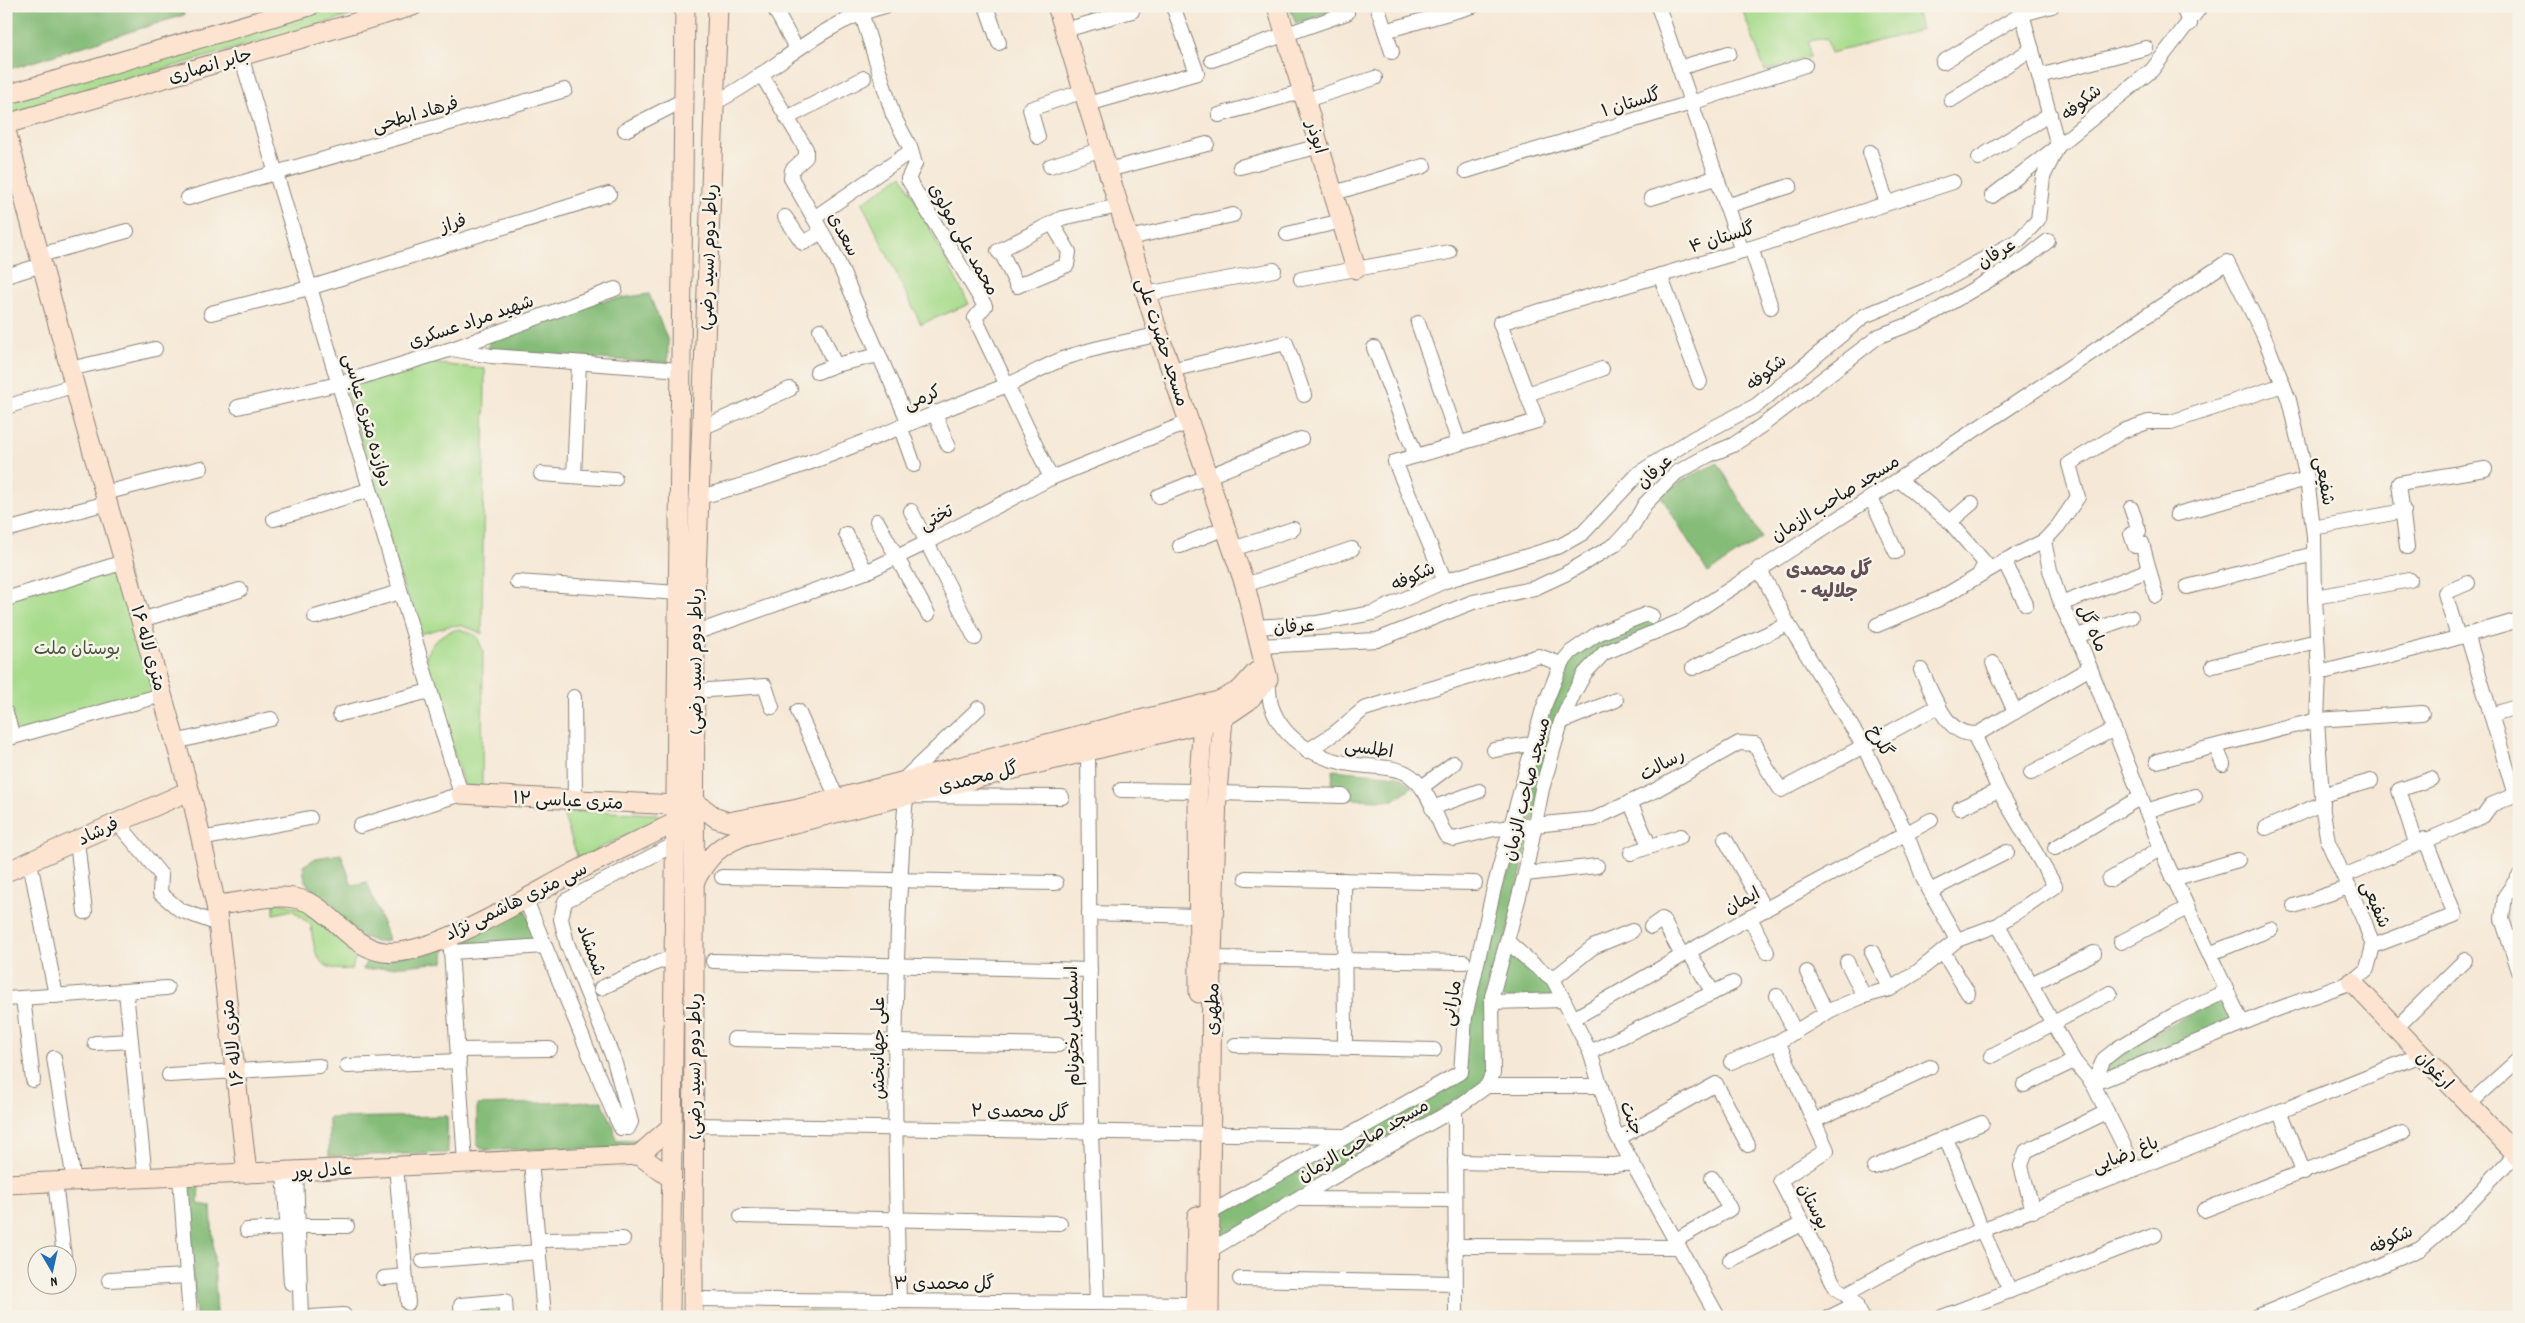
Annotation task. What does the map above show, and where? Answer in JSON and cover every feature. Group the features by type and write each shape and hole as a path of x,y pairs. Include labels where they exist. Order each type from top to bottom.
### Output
{"street":[{"name":"جابر انصاری","path":"6,95 310,6"},
{"name":"جابر انصاری","path":"6,124 413,6"},
{"name":"رباط دوم (سید رضی)","path":"670,1317 685,6"},
{"name":"رباط دوم (سید رضی)","path":"693,1308 695,633 718,6"},
{"path":"773,6 796,48"},
{"path":"714,103 735,93 796,48 861,12 885,6"},
{"path":"986,6 999,43"},
{"name":"مسجد حضرت علی","path":"1057,6 1159,334 1245,584 1268,679"},
{"path":"1038,136 1030,109 1197,73 1173,6"},
{"name":"ابوذر","path":"1277,6 1356,268"},
{"path":"1377,6 1392,52"},
{"path":"1385,31 1473,6"},
{"path":"1658,6 1715,178 1771,307"},
{"path":"1943,62 2021,10 2052,6"},
{"path":"2182,6 2190,24"},
{"name":"شکوفه","path":"1255,628 1317,623 1373,613 1445,581 1560,546 1583,533 1639,473 1694,438 1757,405 1864,316 1927,290 2019,240 2038,220 2043,177 2058,146 2152,70 2190,24 2201,6"},
{"path":"1212,60 1345,10"},
{"path":"1992,196 2058,146 2021,10"},
{"path":"1065,30 1132,11"},
{"name":"محمد علی مولوی","path":"861,12 893,115 911,151 915,164 908,179 984,306 975,318 1051,478"},
{"path":"2039,76 2146,48"},
{"path":"1952,100 2032,49"},
{"path":"1679,68 1729,53"},
{"name":"دوازده متری عباسی","path":"241,56 461,794"},
{"name":"گلستان ۱","path":"1466,171 1691,103 1805,65"},
{"name":"سعدی","path":"761,74 806,149 806,158 792,170 791,178 834,254 879,355 905,425 914,465"},
{"path":"787,118 864,78"},
{"path":"1219,115 1375,78"},
{"name":"فرهاد ابطحی","path":"188,198 565,90"},
{"path":"625,130 684,100"},
{"path":"1979,158 2050,114"},
{"name":"۱۶ متری لاله","path":"6,131 72,377 190,791 216,905 247,1173"},
{"path":"1108,170 1207,144"},
{"path":"1240,167 1320,146"},
{"path":"1050,166 1102,149"},
{"path":"814,218 911,151"},
{"path":"1870,152 1887,203"},
{"path":"1334,193 1424,166"},
{"path":"1652,198 1715,178"},
{"name":"گلستان ۴","path":"1526,394 1500,323 1746,250 1953,182"},
{"path":"1726,206 1790,186"},
{"name":"فراز","path":"211,313 309,288 608,194"},
{"path":"1052,223 1069,252 1067,265 1017,286 1003,256 998,251 1052,223 1062,218 1119,206"},
{"path":"682,213 710,214"},
{"path":"1129,238 1232,215"},
{"path":"785,217 803,243 822,232"},
{"path":"1287,234 1342,221"},
{"path":"6,276 41,260 126,231"},
{"name":"عرفان","path":"1261,653 1377,640 1473,602 1535,588 1580,566 1616,544 1633,525 1645,504 1676,473 1709,455 1733,445 1764,424 1879,336 1928,316 2025,258 2048,241"},
{"path":"1301,279 1449,252"},
{"name":"شفیعی","path":"2093,1084 2242,1023 2352,982 2368,969 2373,946 2365,923 2328,842 2318,720 2320,673 2313,528 2307,479 2289,400 2263,334 2227,262"},
{"name":"مسجد صاحب الزمان","path":"1210,1251 1455,1109 1486,1086 1493,1073 1492,1002 1525,874 1542,789 1561,722 1585,673 1604,653 1681,621 1759,568 1899,480 2109,340 2188,290 2227,262"},
{"path":"1146,294 1274,270"},
{"path":"1660,276 1700,382"},
{"name":"شهید مراد عسکری","path":"238,407 338,384 452,349 615,289"},
{"path":"1418,323 1459,443"},
{"path":"820,330 835,365"},
{"name":"کرمی","path":"699,497 844,450 934,412 1006,386 1072,355 1159,334"},
{"path":"1171,370 1286,343 1304,395"},
{"path":"1374,348 1416,456"},
{"path":"452,349 491,356 681,370"},
{"path":"6,407 72,377 155,350"},
{"path":"817,372 835,365 879,355"},
{"path":"574,476 579,363"},
{"path":"1445,581 1395,462 1537,421 1526,394 1602,369"},
{"path":"1877,625 1939,599 2004,561 2044,541 2058,526 2078,497 2069,464 2123,432 2148,422 2171,422 2283,385"},
{"path":"702,428 790,389"},
{"path":"934,412 948,445"},
{"name":"تختی","path":"695,633 866,572 1051,478 1189,422"},
{"path":"1159,496 1208,478 1301,439"},
{"path":"6,530 200,468"},
{"path":"2407,547 2399,483 2485,469"},
{"path":"541,474 615,479"},
{"path":"2176,514 2307,479"},
{"path":"1899,480 1950,522 1985,563 1979,575"},
{"path":"274,519 369,490"},
{"path":"1870,498 1896,552"},
{"path":"1950,522 1972,503"},
{"path":"2131,508 2139,531 2131,534 2135,546 2142,543 2156,596"},
{"path":"911,511 975,638"},
{"path":"2313,528 2404,511"},
{"path":"877,521 928,614"},
{"path":"1180,546 1225,528"},
{"path":"1233,549 1293,529"},
{"path":"846,534 866,572"},
{"name":"ماه گل","path":"2044,541 2050,570 2061,604 2077,636 2173,879 2242,1023"},
{"path":"1245,584 1352,549"},
{"path":"2187,587 2314,554"},
{"path":"2004,561 2026,604"},
{"path":"6,599 124,562"},
{"name":"گلرخ","path":"1759,568 1788,624 1863,745 1907,835 1930,891 1957,940"},
{"path":"2061,604 2149,570"},
{"path":"2315,597 2410,580"},
{"path":"517,582 678,593"},
{"path":"2294,906 2346,881 2420,841 2484,816 2491,805 2517,794 2491,715 2445,593 2468,583"},
{"path":"141,620 240,590"},
{"path":"314,617 400,592"},
{"name":"مارانی","path":"1210,1213 1462,1072 1465,1017 1509,827 1535,743 1543,709 1561,664 1570,652 1597,634 1648,614 1652,616"},
{"path":"2077,636 2131,617"},
{"path":"2320,673 2519,620"},
{"path":"1693,668 1788,624"},
{"path":"2213,666 2318,641"},
{"name":"گل محمدی","path":"728,822 798,809 837,798 904,788 1088,750 1211,711 1240,690 1254,676 1261,653"},
{"path":"1307,751 1335,733 1364,709 1539,656 1561,664"},
{"path":"1993,663 2015,712"},
{"path":"1922,670 1939,706 1954,729 1967,735 1974,734 2015,712 2090,668"},
{"name":"گل محمدی","path":"694,882 707,859 728,842 746,835 904,788 1248,701 1268,679"},
{"name":"اطلسی","path":"1268,679 1272,706 1285,731 1307,751 1338,763 1386,767 1406,773 1422,787 1446,836 1454,839 1509,827 1534,827"},
{"path":"695,691 765,686 772,707"},
{"path":"340,714 430,691"},
{"path":"6,713 13,737 162,695"},
{"path":"574,697 575,800"},
{"path":"1561,722 1616,700"},
{"path":"1863,745 1939,706"},
{"path":"2491,715 2519,706"},
{"path":"904,788 979,708"},
{"path":"798,711 837,798"},
{"name":"مطهری","path":"1209,1317 1210,1213 1205,1132 1199,916 1198,791 1211,711"},
{"name":"مطهری","path":"1195,1310 1205,1132 1217,793 1211,711"},
{"path":"2157,761 2318,720 2422,713"},
{"path":"175,742 271,719"},
{"path":"2031,773 2114,729"},
{"path":"1731,1062 1778,1042 1826,1012 1864,996 1890,989 1957,940 1998,925 2055,886 2000,790 1974,734"},
{"path":"1494,750 1535,743"},
{"name":"رسالت","path":"1534,827 1594,820 1739,743 1755,744 1766,767 1782,790 1863,745"},
{"path":"2216,747 2223,764"},
{"name":"اسماعیل بختونام","path":"1088,750 1091,1131 1097,1303"},
{"path":"1422,787 1454,763"},
{"path":"2373,946 2455,915 2420,841 2399,790 2430,779"},
{"path":"2266,828 2323,799 2372,782"},
{"path":"904,788 1062,797"},
{"name":"علی جهانبخش","path":"900,1301 897,1218 896,964 904,788"},
{"path":"1121,790 1198,791"},
{"path":"1960,808 2000,790"},
{"name":"فرشاد","path":"6,872 190,791"},
{"path":"1432,808 1479,791"},
{"path":"1217,793 1343,796"},
{"path":"360,826 461,794"},
{"name":"۱۲ متری عباسی","path":"461,794 575,800 676,814"},
{"path":"2146,811 2195,796"},
{"path":"2055,848 2141,797"},
{"path":"694,800 716,818 728,822"},
{"path":"1630,802 1650,845"},
{"name":"سی متری هاشمی نژاد","path":"216,905 269,898 295,898 311,904 357,941 384,952 451,943 676,814"},
{"path":"201,839 310,818"},
{"name":"ایمان","path":"1573,1019 1685,954 1907,835 1931,820"},
{"path":"117,822 161,875 160,893 180,910 218,924"},
{"path":"728,822 722,825 722,832 728,842"},
{"path":"1631,853 1681,836"},
{"path":"1725,839 1765,910"},
{"path":"76,841 85,912"},
{"name":"شمشاد","path":"545,946 612,1109 621,1128 628,1128 630,1122 621,1080 567,943 561,919 565,901 675,844"},
{"path":"2109,880 2161,848"},
{"path":"1930,891 2008,852"},
{"path":"2173,879 2238,860"},
{"path":"30,862 56,996"},
{"path":"1525,874 1597,866"},
{"path":"2519,876 2505,896 2502,919 2519,971"},
{"path":"722,877 899,879 1056,884"},
{"path":"1246,878 1475,883"},
{"path":"1344,880 1344,1046"},
{"path":"465,1163 451,943 545,946 526,900"},
{"path":"2121,942 2187,908"},
{"path":"1089,913 1199,916"},
{"path":"1750,918 1766,952"},
{"path":"1651,927 1662,919 1713,992"},
{"path":"1998,925 2074,1061 2093,1084 2136,1170"},
{"path":"2209,954 2271,929"},
{"path":"1553,979 1593,947 1632,931"},
{"name":"جنت","path":"1508,942 1534,966 1553,979 1590,1052 1619,1138 1718,1317"},
{"path":"1872,952 1890,989"},
{"path":"1943,952 1968,993"},
{"path":"2030,984 2094,953"},
{"path":"601,988 658,962 674,957 694,957"},
{"path":"1212,958 1464,962"},
{"path":"2396,1028 2465,960"},
{"path":"713,961 1090,970"},
{"path":"1847,962 1864,996"},
{"path":"1807,972 1826,1012"},
{"name":"ارغوان","path":"2352,982 2468,1105 2518,1153"},
{"path":"1590,1052 1733,983"},
{"path":"6,999 167,988"},
{"path":"2093,1084 2104,1059 2118,1048 2174,1015 2227,991"},
{"path":"126,992 146,1178"},
{"path":"1991,1056 2110,994"},
{"path":"1776,996 1794,1032"},
{"path":"23,998 32,1080"},
{"path":"1492,1002 1564,1000"},
{"path":"734,1039 896,1040 1058,1045"},
{"path":"95,1042 131,1041"},
{"name":"بوستان","path":"1778,1042 1827,1150 1780,1180 1836,1288 1846,1294"},
{"path":"1235,1045 1344,1046 1434,1050"},
{"path":"347,1066 550,1049"},
{"name":"باغ رضایی","path":"1846,1294 1870,1279 1914,1257 2280,1113 2421,1055"},
{"path":"54,1058 74,1181"},
{"path":"2468,1105 2519,1059"},
{"path":"2024,1085 2074,1061"},
{"path":"170,1075 319,1066"},
{"path":"1814,1121 1930,1066"},
{"path":"1619,1138 1716,1084 1748,1145"},
{"path":"1486,1086 1600,1086"},
{"path":"1455,1109 1456,1317"},
{"path":"2032,1211 2020,1166 2026,1151 2107,1112"},
{"path":"2280,1113 2304,1173"},
{"path":"1874,1167 1982,1123"},
{"name":"گل محمدی ۲","path":"694,1125 1205,1132 1346,1136"},
{"path":"671,1178 639,1155 672,1126"},
{"path":"2204,1210 2404,1133"},
{"path":"1946,1138 1982,1230 2010,1291"},
{"name":"شکوفه","path":"2256,1317 2420,1249 2457,1217 2518,1153"},
{"name":"عادل پور","path":"6,1184 639,1155"},
{"path":"531,1160 544,1317"},
{"path":"1455,1162 1614,1165 1632,1162"},
{"path":"396,1166 408,1304"},
{"path":"290,1171 301,1317"},
{"path":"180,1177 190,1317"},
{"path":"1456,1246 1676,1244 1730,1209 1712,1178"},
{"path":"55,1182 63,1246"},
{"path":"1297,1199 1455,1200"},
{"path":"741,1216 1060,1223"},
{"path":"1730,1260 1802,1224"},
{"path":"247,1230 347,1226"},
{"path":"293,1227 293,1317"},
{"path":"1942,1317 2155,1236"},
{"path":"423,1261 538,1246 623,1239"},
{"path":"109,1280 187,1276"},
{"path":"384,1278 405,1276"},
{"path":"1240,1279 1456,1283"},
{"path":"1846,1294 1856,1304 1862,1317"},
{"path":"462,1317 461,1305 505,1301 506,1317"},
{"name":"گل محمدی ۳","path":"693,1308 900,1301 1097,1303 1195,1310"},
{"path":"1830,1317 1856,1304"},
{"path":"311,1317 344,1315"}],"green space":[{"path":"6,6 181,6 184,15 6,70"},
{"path":"317,6 384,6 6,114 6,100"},
{"path":"1289,6 1336,6 1337,9 1296,24"},
{"path":"1741,6 1915,6 1921,30 1831,53 1826,38 1808,41 1810,57 1765,71"},
{"path":"902,175 969,304 921,324 862,203"},
{"path":"649,294 668,341 668,363 487,352 489,342 600,301"},
{"path":"429,363 485,369 482,634 456,625 417,634 346,388"},
{"path":"1718,463 1762,538 1708,573 1661,496 1688,477"},
{"name":"بوستان ملت","path":"124,562 162,695 13,737 6,713 6,599"},
{"path":"1651,619 1656,630 1602,652 1582,674 1532,825 1519,825 1518,807 1563,664 1586,642"},
{"path":"460,629 477,636 483,651 482,787 464,785 425,661 430,648 437,639 453,630"},
{"path":"1333,770 1398,776 1413,786 1394,800 1331,799"},
{"path":"562,810 659,814 659,819 578,859"},
{"path":"1531,829 1503,952 1490,1072 1483,1084 1214,1245 1213,1214 1458,1077 1467,1018 1512,830"},
{"path":"341,854 352,885 367,882 389,941 376,942 359,935 320,902 305,881 303,866 316,858"},
{"path":"274,902 306,909 338,940 357,951 352,969 331,968 324,964 316,953 311,925 292,910 274,914"},
{"path":"523,905 538,943 463,945 463,934"},
{"path":"445,941 444,962 363,970 369,953"},
{"path":"1509,946 1534,968 1561,998 1495,998"},
{"path":"2224,998 2233,1021 2102,1075 2113,1058 2144,1037"},
{"path":"602,1101 614,1128 616,1141 644,1139 636,1148 486,1150 477,1146 477,1105"},
{"path":"447,1116 448,1153 329,1156 329,1118"},
{"path":"185,1182 199,1184 198,1204 211,1206 217,1315 215,1317 196,1317"},
{"path":"501,1307 502,1317 467,1317 466,1309"},
{"path":"705,1310 1051,1317 705,1317"}],"district":[{"name":"گل محمدی - جلالیه","path":"1829,579"}]}
